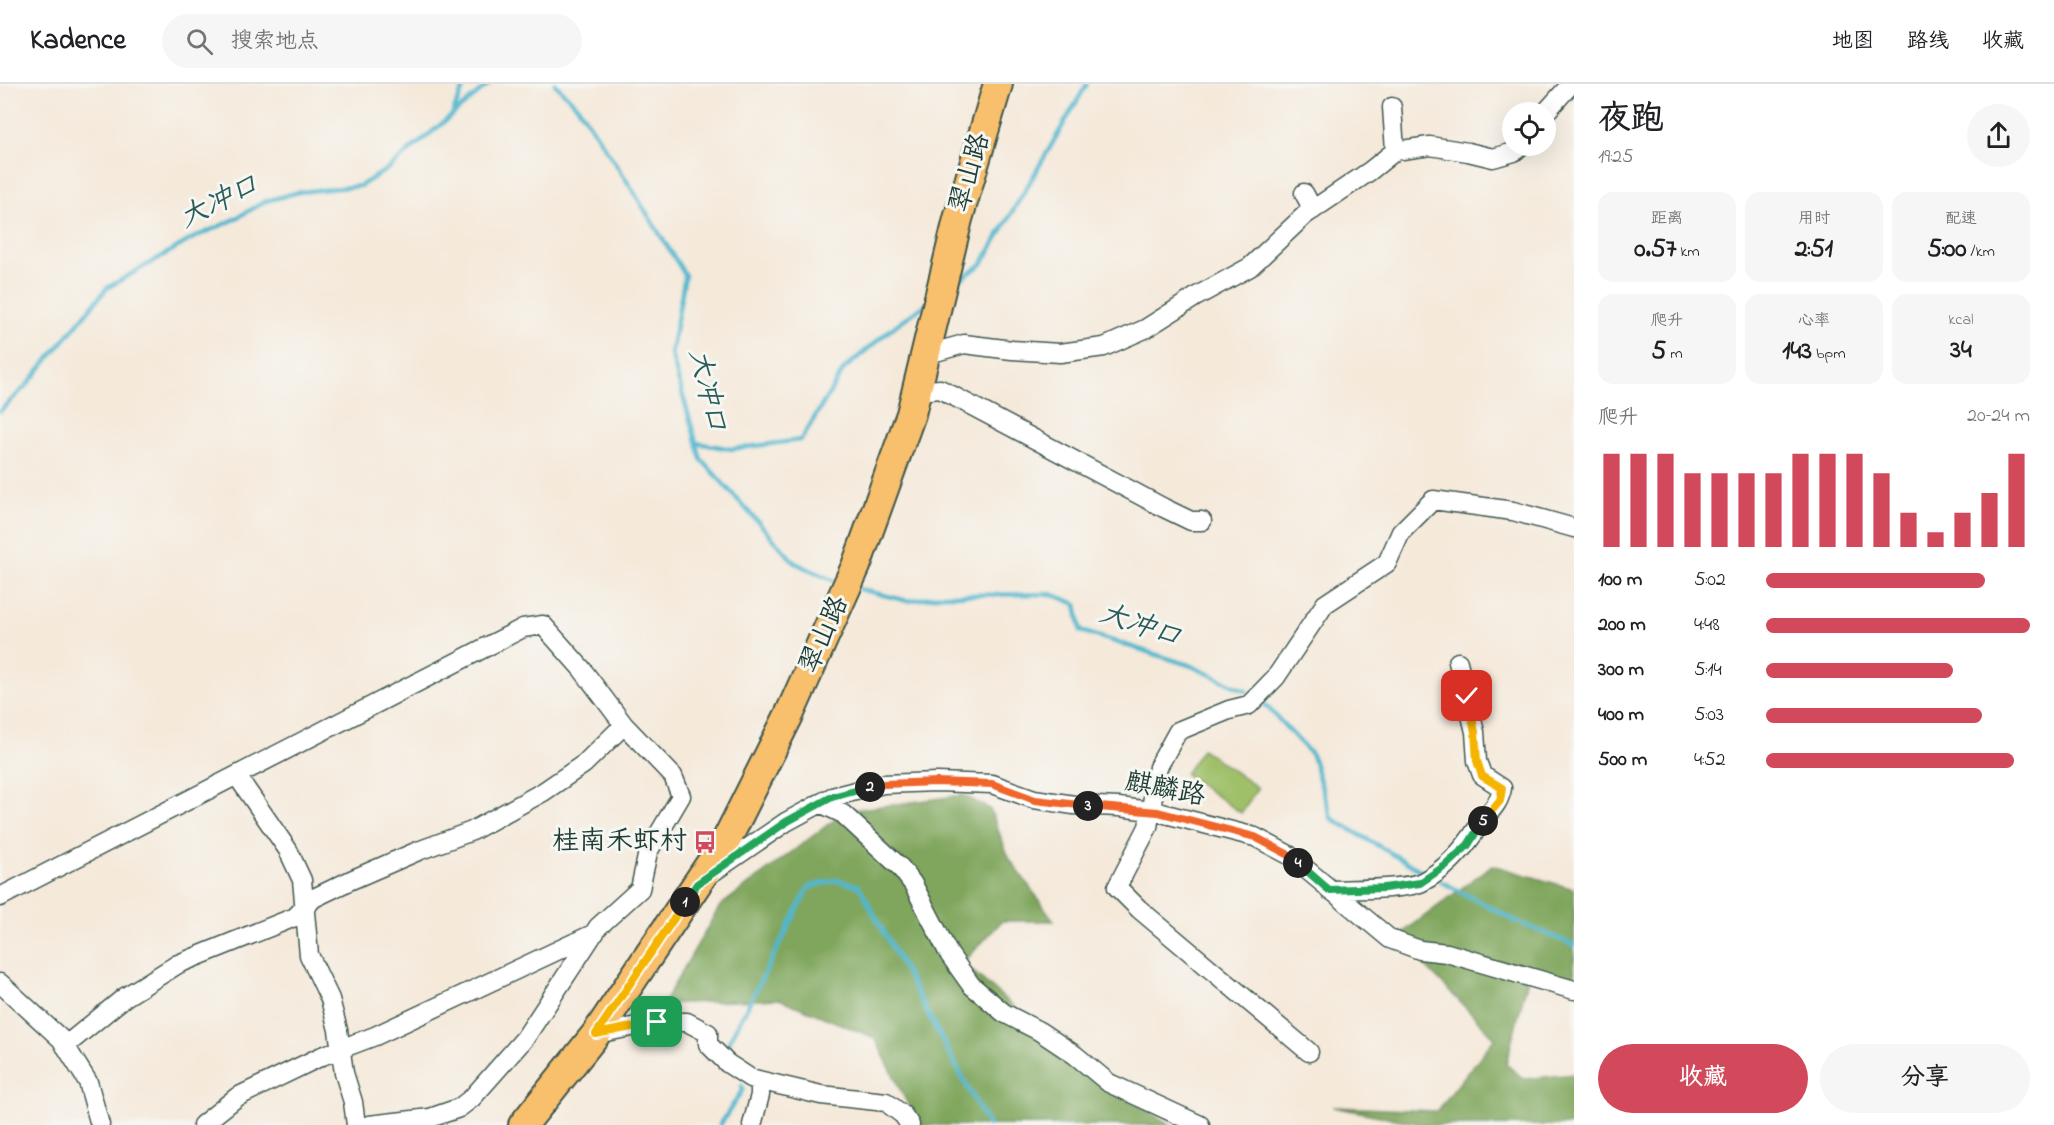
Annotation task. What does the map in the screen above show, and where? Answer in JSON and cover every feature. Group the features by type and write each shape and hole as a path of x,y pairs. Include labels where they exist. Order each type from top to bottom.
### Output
{"main road":[{"name":"翠山路","path":"523,1125 596,1034 727,839 795,702 856,566 911,414 958,219 998,84"}],"street":[{"path":"1554,102 1571,84"},
{"path":"1392,107 1395,151"},
{"path":"925,355 964,344 1060,353 1104,347 1145,329 1197,296 1250,267 1305,215 1370,171 1395,151 1430,146 1493,158 1502,155"},
{"path":"1304,193 1313,210"},
{"path":"917,391 940,389 1164,508 1191,521 1202,521"},
{"path":"1309,1052 1138,909 1117,887 1148,827 1158,767 1178,731 1229,710 1250,705 1276,677 1325,604 1387,563 1401,532 1433,500 1514,511 1574,528"},
{"path":"0,897 523,628 543,625 581,668 624,725 674,776 681,796 648,852 640,889 598,927 525,1038 472,1098 459,1108 430,1118 369,1125"},
{"path":"1329,890 1384,888 1420,883 1445,866 1468,845 1480,825 1500,801 1502,788 1482,776 1477,761 1475,732 1458,662"},
{"path":"65,1046 125,997 178,964 295,917 314,898 418,851 472,831 543,792 584,764 624,725"},
{"path":"237,776 288,850 302,880 309,955 330,999 356,1125"},
{"name":"麒麟路","path":"697,884 786,822 832,797 883,784 937,782 992,784 1035,800 1151,811 1255,837 1289,855 1390,939 1420,950 1447,953 1574,990"},
{"path":"820,803 843,814 900,867 913,884 949,954 971,985 1004,1013 1039,1031 1075,1055 1109,1083 1200,1125"},
{"path":"202,1125 237,1097 375,1036 595,933"},
{"path":"0,982 61,1039 88,1082 100,1125"},
{"path":"596,1034 657,1022 687,1022 708,1033 708,1044 727,1063 750,1078 821,1095 886,1102 903,1115 910,1125"},
{"path":"752,1125 760,1095 760,1081"}],"green space":[{"path":"1202,749 1258,788 1241,813 1185,774"},
{"path":"963,795 990,809 1009,858 1054,921 1002,921 963,963 1110,1089 1171,1125 918,1125 875,1038 779,999 663,1004 720,906 846,811"},
{"path":"1492,865 1574,889 1574,985 1531,967 1506,1064 1524,1079 1574,1074 1574,1125 1426,1125 1333,1107 1437,1111 1495,1038 1397,937"}],"waterway":[{"path":"453,112 465,84"},
{"name":"大冲口","path":"0,411 26,386 107,288 195,237 231,221 266,201 299,192 360,186 389,168 489,84"},
{"name":"大冲口","path":"555,84 578,107 685,275 671,354 701,459 795,563 834,581"},
{"path":"954,284 982,264 1087,84"},
{"path":"697,443 732,449 801,440 844,369 896,325 925,305"},
{"name":"大冲口","path":"859,589 908,601 942,595 1052,594 1076,604 1081,631 1189,665 1246,691"},
{"name":"大冲口","path":"1259,698 1312,755 1331,818 1423,872"},
{"path":"731,1053 728,1044 809,887 836,880 859,886 988,1125"},
{"name":"大冲口","path":"1442,882 1518,922 1574,945"},
{"path":"720,1125 743,1089 742,1086"}],"place":[{"name":"桂南禾虾村","path":"705,842"}],"route":[{"path":"657,1022 596,1034 697,884 786,822 820,803 832,797 883,784 937,782 992,784 1035,800 1158,812 1255,837 1289,855 1329,890 1384,888 1420,883 1445,866 1468,845 1480,825 1500,801 1502,788 1482,776 1477,761 1475,732 1467,696"}]}
